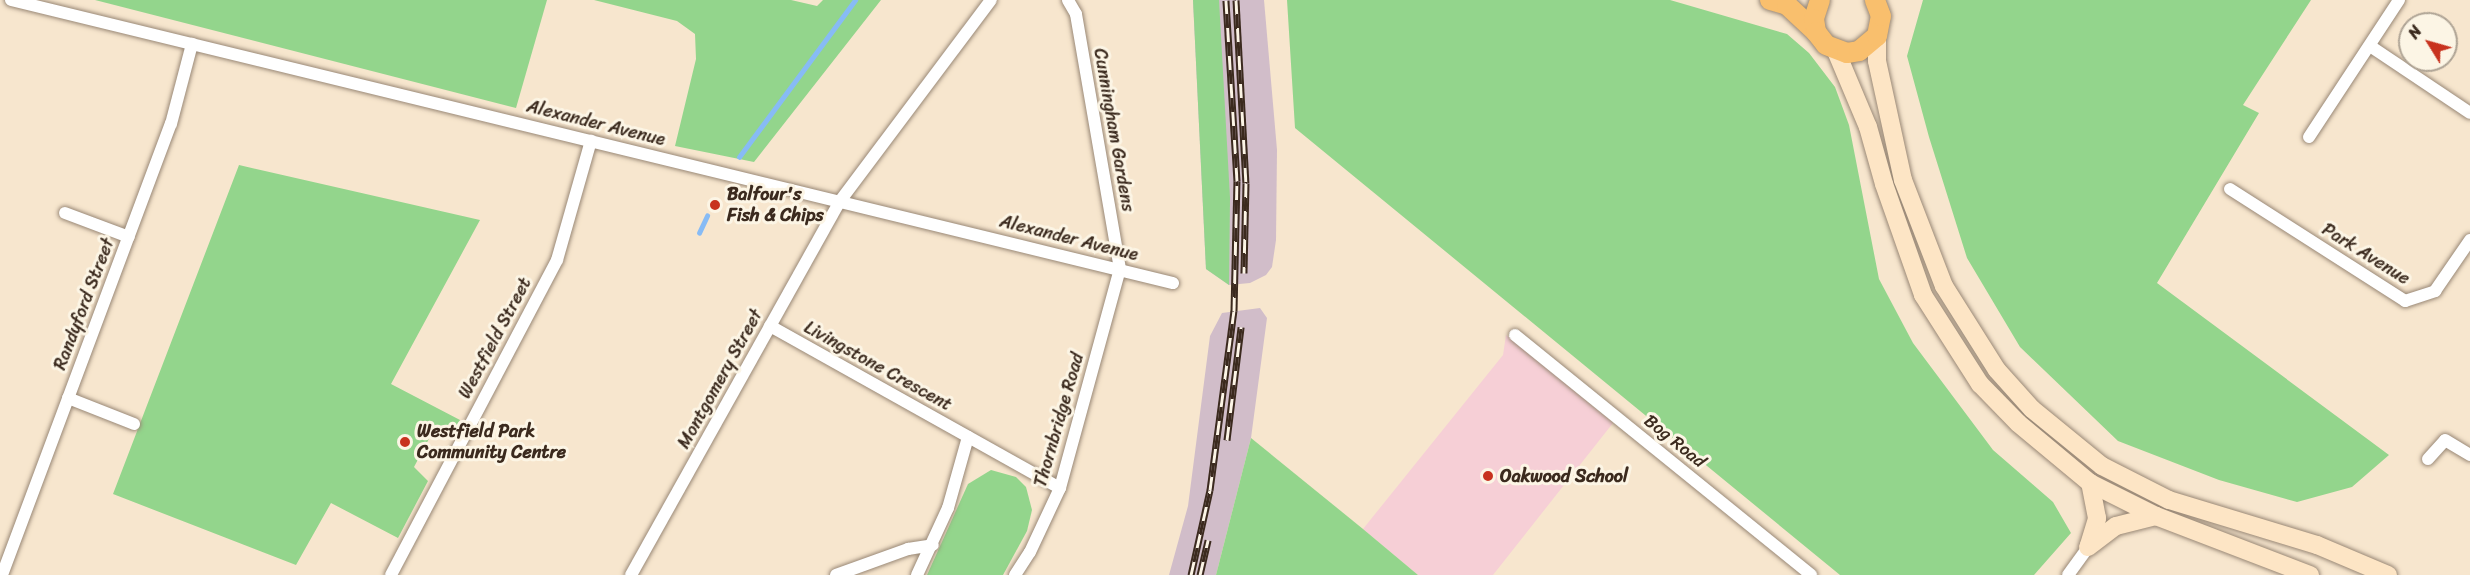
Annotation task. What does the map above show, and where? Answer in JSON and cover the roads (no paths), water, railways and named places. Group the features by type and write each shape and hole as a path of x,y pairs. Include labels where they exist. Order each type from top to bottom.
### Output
{"main road":[{"path":"1816,32 1814,19 1820,0"},
{"path":"1787,2 1836,51 1868,127 1906,250 1923,295 1949,339 1980,384 2018,423 2090,483 2156,516 2310,575"},
{"path":"1883,5 1876,36 1876,61 1903,180 1940,275 1979,345 2032,409 2102,466 2169,500 2317,545 2388,575"},
{"path":"1836,51 1859,51 1876,36"},
{"path":"2088,547 2097,518 2090,483"},
{"path":"2088,547 2116,526 2156,516"}],"street":[{"name":"Alexander Avenue","path":"11,0 1173,283"},
{"path":"840,201 991,0"},
{"name":"Cunningham Gardens","path":"1068,0 1076,14 1120,269"},
{"path":"2309,137 2398,0"},
{"name":"Randyford Street","path":"2,575 171,124 192,44"},
{"path":"2370,46 2470,113"},
{"name":"Westfield Street","path":"392,575 557,260 591,141"},
{"name":"Park Avenue","path":"2230,189 2405,301 2435,291 2470,240"},
{"name":"Montgomery Street","path":"631,575 840,201"},
{"path":"65,213 129,237"},
{"name":"Thornbridge Road","path":"1015,575 1030,552 1060,488 1120,269"},
{"name":"Livingstone Crescent","path":"770,326 1060,488"},
{"name":"Bog Road","path":"1515,336 1811,575"},
{"path":"68,399 134,424"},
{"path":"917,575 933,545 968,437"},
{"path":"2428,459 2445,440 2470,455"},
{"path":"836,575 908,549 933,545"},
{"path":"2068,575 2088,547"}],"waterway":[{"path":"739,157 855,0"},
{"path":"699,233 707,216"}],"railway":[{"path":"1191,575 1210,490 1234,311 1237,181 1226,0"},
{"path":"1236,0 1246,183 1244,273"},
{"path":"1227,440 1241,327"},
{"path":"1200,575 1208,540"}],"place":[{"name":"Balfour's Fish & Chips","path":"715,205"},
{"name":"Westfield Park Community Centre","path":"405,442"},
{"name":"Oakwood School","path":"1488,476"}]}
